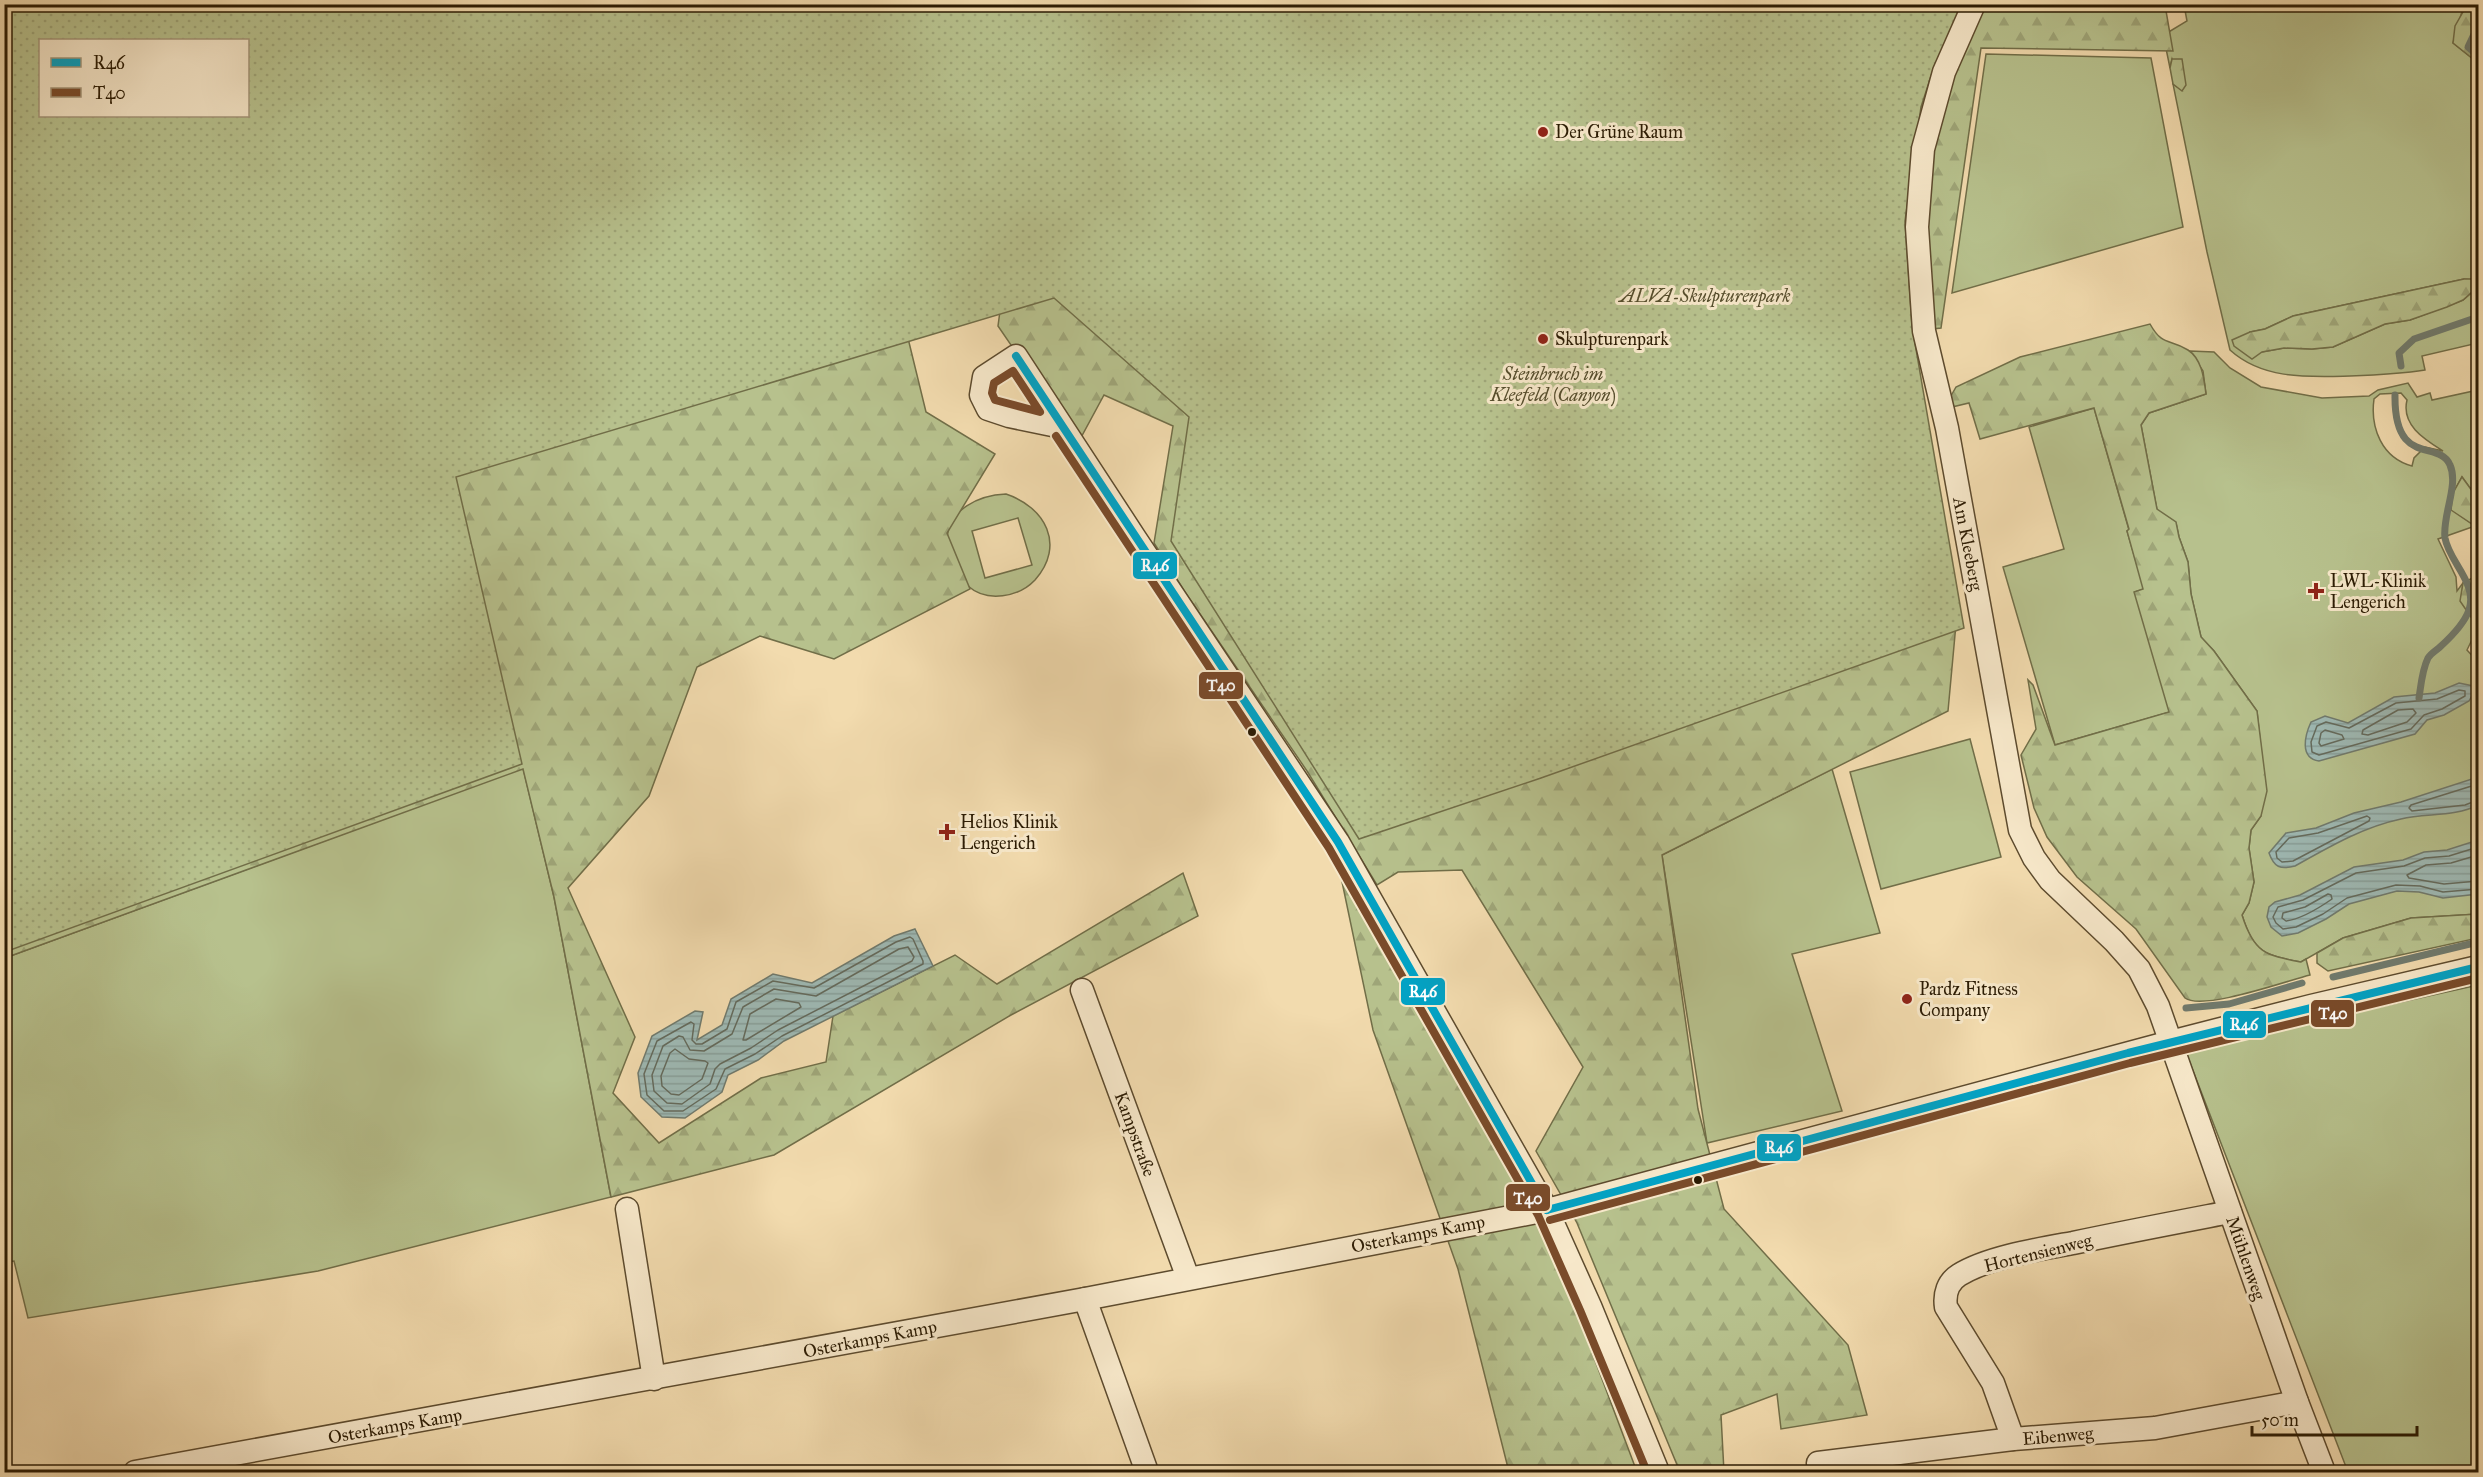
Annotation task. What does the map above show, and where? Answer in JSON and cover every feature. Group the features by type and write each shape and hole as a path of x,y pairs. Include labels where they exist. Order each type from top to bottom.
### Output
{"street":[{"name":"Am Kleeberg","path":"1974,4 1944,72 1923,149 1917,227 1924,331 1947,428 2020,830 2034,858 2050,880 2114,941 2139,969 2158,1006 2170,1042"},
{"path":"1062,427 1338,842 1547,1210 1590,1306 1658,1473"},
{"name":"Osterkamps Kamp","path":"135,1473 1085,1299 1547,1210 2170,1042 2478,967"},
{"name":"Kampstraße","path":"1082,990 1188,1278"},
{"name":"Mühlenweg","path":"2170,1042 2324,1473"},
{"path":"627,1209 654,1379"},
{"name":"Hortensienweg","path":"2013,1439 1993,1383 1946,1306 1945,1299 1950,1283 1975,1268 2028,1252 2230,1212"},
{"path":"1085,1299 1147,1473"},
{"name":"Eibenweg","path":"1818,1463 2013,1439 2155,1428 2297,1402"}],"green space":[{"name":"Steinbruch im Kleefeld (Canyon)","path":"5,5 1963,5 1933,70 1921,107 1905,221 1912,326 1964,628 1541,778 1359,839 1171,541 1189,417 1054,298 456,477 522,764 5,952"},
{"path":"1843,5 2165,5 2173,51 1981,48 1941,328 1894,333"},
{"path":"2184,5 2467,5 2463,8 2453,43 2478,63 2478,343 2422,356 2425,370 2319,377 2272,372 2243,360 2230,350 2207,252 2173,84 2182,90 2172,59 2170,68 2162,29 2167,33 2187,21","holes":["2464,279 2474,280 2472,292 2463,300 2410,320 2385,324 2333,347 2284,348 2262,352 2250,332 2265,329 2293,316"]},
{"path":"2467,5 2478,5 2478,63 2453,43 2455,26"},
{"path":"1986,54 2151,58 2183,227 1952,293"},
{"path":"2172,59 2182,59 2186,85 2182,91 2173,84 2170,68"},
{"path":"1102,247 1956,624 1948,711 1662,855 1698,1109 1724,1209 1848,1345 1867,1415 1781,1429 1777,1394 1721,1415 1724,1472 1680,1472 1577,1223 1536,1151 1583,1067 1462,870 1398,872 1377,885 1307,771 1185,592 1154,543 1173,426 1104,395 1078,443 998,326 1002,296"},
{"path":"2464,279 2474,279 2472,292 2463,300 2410,320 2385,324 2333,347 2284,348 2262,352 2252,359 2234,346 2232,340 2250,332 2265,329 2293,316"},
{"path":"2150,324 2163,339 2193,354 2202,370 2206,394 2149,413 2141,425 2157,509 2176,522 2188,562 2191,594 2201,637 2214,651 2257,711 2267,791 2261,816 2251,830 2249,848 2254,882 2249,903 2242,915 2256,945 2278,957 2301,962 2306,959 2310,975 2245,994 2209,1001 2185,998 2136,929 2077,877 2047,837 2034,808 2021,755 2036,729 2028,680 2033,685 2055,745 2169,712 2134,592 2143,589 2127,531 2129,529 2094,408 1980,439 1969,403 1952,407 1951,396 1956,387 2020,357"},
{"path":"906,330 926,412 995,454 947,533 970,589 834,659 760,636 697,667 649,796 568,888 635,1037 613,1093 659,1143 761,1078 826,1062 833,1016 955,955 997,984 1183,873 1198,916 1011,1015 774,1155 611,1197 554,897 523,769 5,958 5,673 449,472"},
{"path":"2190,351 2214,352 2230,368 2261,387 2322,398 2369,396 2378,390 2408,383 2417,397 2430,393 2432,400 2478,390 2478,499 2462,477 2453,493 2451,509 2475,526 2438,539 2456,577 2457,591 2463,583 2461,601 2478,627 2467,650 2478,662 2478,914 2411,918 2343,938 2301,962 2278,957 2262,950 2256,945 2246,928 2242,915 2249,903 2254,882 2249,848 2251,830 2261,816 2263,767 2257,711 2214,651 2201,637 2191,594 2188,562 2176,523 2157,510 2141,425 2149,413 2206,394 2203,371","holes":["2401,393 2407,400 2407,417 2411,424 2422,436 2443,451 2425,447 2414,458 2412,466 2402,462 2386,449 2376,431 2373,410 2374,399 2380,394"]},
{"path":"2094,408 2144,589 2135,592 2170,712 2055,745 2003,567 2064,549 2029,427"},
{"path":"2462,477 2478,499 2478,528 2451,510 2453,493"},
{"path":"1006,494 1031,508 1047,529 1050,541 1049,554 1044,567 1035,580 1012,594 1003,596 984,595 966,584 947,541 948,530 959,512 976,501","holes":["1018,518 1032,565 985,578 972,531"]},
{"path":"2478,575 2478,627 2460,601 2463,583"},
{"path":"1970,739 2001,857 1881,889 1850,772"},
{"path":"523,768 554,897 611,1197 318,1271 28,1318 14,1261 5,1262 5,958"},
{"path":"1832,769 1880,933 1792,954 1842,1111 1707,1143 1662,855"},
{"path":"1341,877 1543,1222 1637,1472 1509,1472 1458,1269 1373,1030"},
{"path":"2478,914 2478,938 2328,971 2317,963 2317,953 2343,938 2411,918"},
{"path":"2478,985 2478,1472 2348,1472 2185,1050"}],"water":[{"path":"2459,683 2473,686 2474,692 2469,701 2444,715 2427,720 2415,734 2319,761 2313,759 2306,751 2307,733 2311,722 2325,716 2348,723 2394,697 2435,693"},
{"path":"2478,777 2478,805 2469,809 2411,817 2373,827 2346,838 2295,866 2278,866 2269,853 2286,833 2316,828 2354,813 2401,802"},
{"path":"2478,840 2478,894 2443,898 2419,892 2397,891 2349,904 2298,933 2282,936 2271,927 2267,917 2269,907 2275,902 2300,895 2354,867 2403,860 2424,852 2447,850"},
{"path":"915,929 933,966 784,1041 758,1060 728,1075 722,1092 685,1118 662,1117 641,1097 638,1073 652,1036 695,1011 703,1012 697,1040 722,1025 731,999 773,974 812,983 894,936"}],"waterway":[{"path":"2478,26 2468,47 2478,56"},
{"path":"2401,366 2399,353 2414,339 2478,317"},
{"path":"2395,395 2397,418 2402,433 2409,442 2418,448 2437,453 2450,465 2453,482 2445,538 2470,591 2471,600 2469,610 2461,625 2428,658 2419,698"},
{"path":"2333,977 2478,942"},
{"path":"2186,1008 2229,1004 2302,983"}],"transit line":[{"name":"R46","path":"1016,356 1338,842 1547,1210"},
{"name":"T40","path":"1013,371 1040,412 995,400 992,393 994,383 1013,371"},
{"name":"T40","path":"1056,436 1329,848 1538,1215 1647,1472"},
{"name":"R46","path":"1547,1210 2128,1053 2478,967"},
{"name":"T40","path":"1550,1220 2130,1063 2478,978"}],"place":[{"name":"Der Grüne Raum","path":"1543,132"},
{"name":"Skulpturenpark","path":"1543,339"},
{"name":"LWL-Klinik Lengerich","path":"2316,591"},
{"name":"Helios Klinik Lengerich","path":"947,832"},
{"name":"Pardz Fitness Company","path":"1907,999"}],"park label":[{"name":"ALVA-Skulpturenpark","path":"1705,296"}]}
